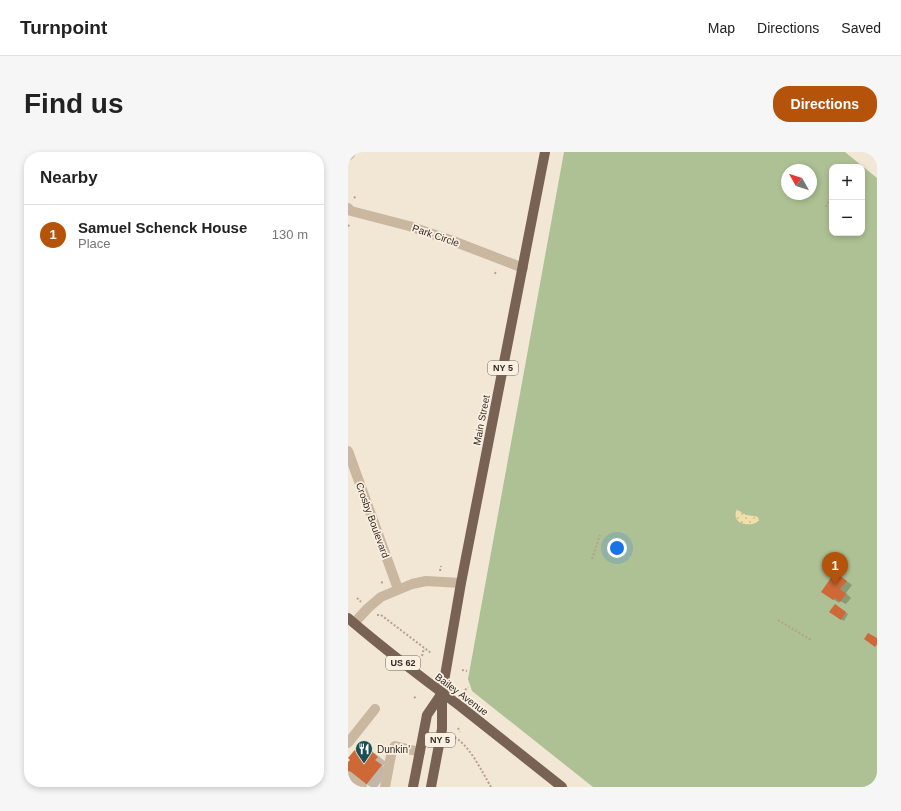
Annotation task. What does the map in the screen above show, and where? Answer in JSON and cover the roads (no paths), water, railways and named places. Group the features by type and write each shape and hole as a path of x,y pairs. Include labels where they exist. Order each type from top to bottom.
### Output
{"main road":[{"name":"Main Street","path":"431,787 442,729 442,693 461,583 545,152"},
{"name":"Bailey Avenue","path":"351,621 562,787"},
{"name":"Main Street","path":"413,787 427,715 442,693"}],"street":[{"path":"348,156 351,152"},
{"name":"Park Circle","path":"348,208 351,211 409,226 453,241 523,268"},
{"name":"Crosby Boulevard","path":"348,452 398,589"},
{"path":"351,621 381,597 412,584 426,581 461,583"},
{"path":"348,743 376,709"},
{"path":"385,787 392,750 395,746 420,752"},
{"path":"348,776 362,787"}],"place":[{"name":"Samuel Schenck House","path":"835,585"},
{"name":"Dunkin'","path":"364,764"}]}
